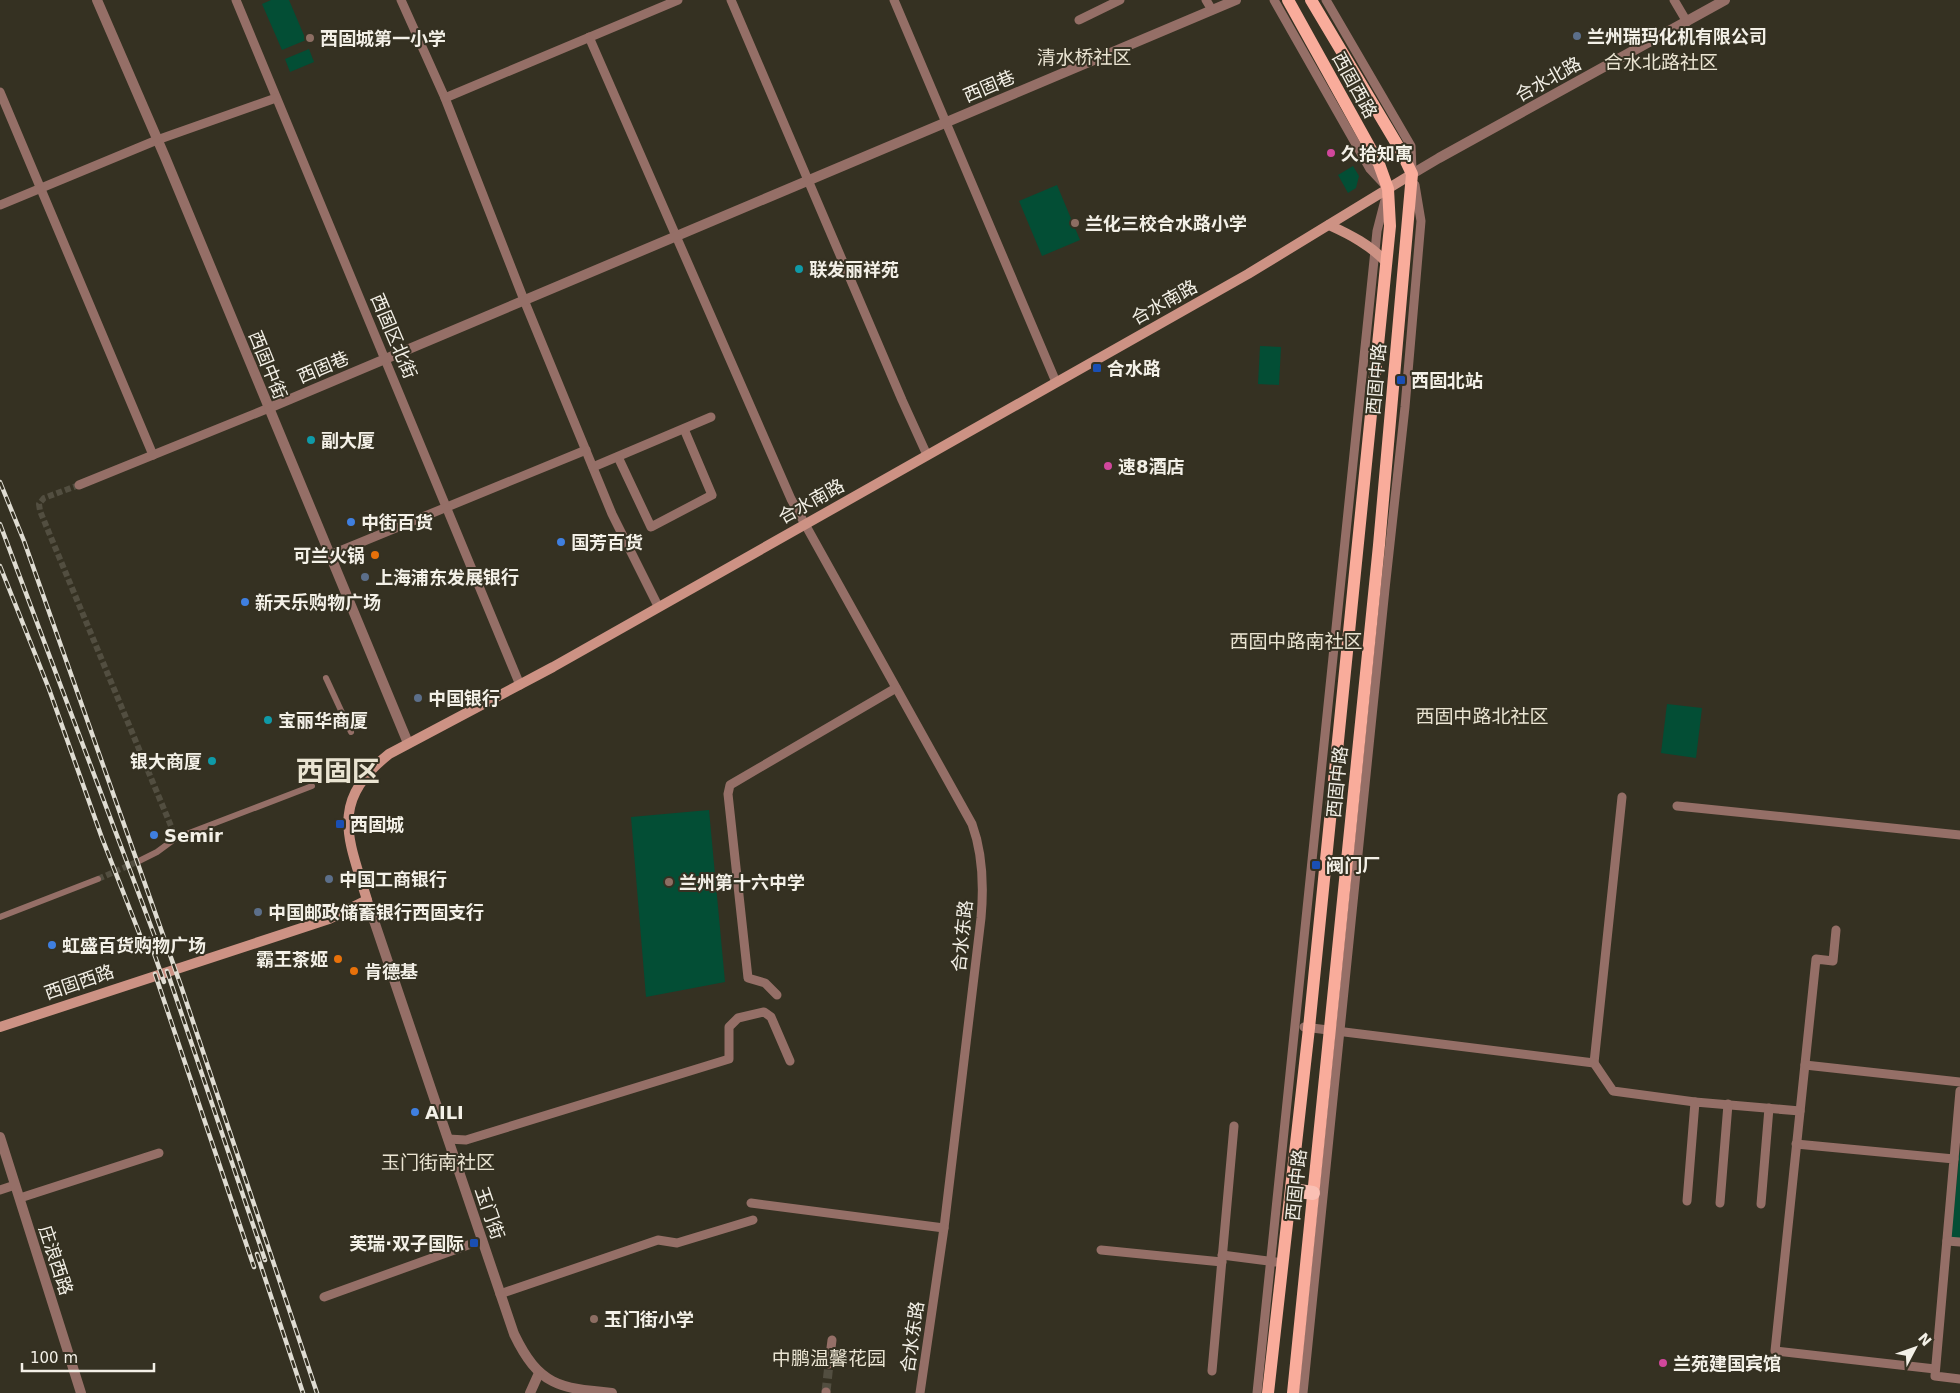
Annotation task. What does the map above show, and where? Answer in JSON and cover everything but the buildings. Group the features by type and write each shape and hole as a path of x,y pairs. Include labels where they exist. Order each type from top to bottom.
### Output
{"highway":[{"path":"1292,1190 1313,1193"}],"main road":[{"name":"西固西路","path":"1288,0 1379,164 1388,189"},
{"name":"西固西路","path":"1311,0 1401,151 1412,174"},
{"name":"合水北路","path":"1388,189 1412,174"},
{"name":"西固中路","path":"1293,1393 1313,1193 1335,1030 1412,174"},
{"name":"合水南路","path":"367,900 347,828 349,807 356,781 377,764 408,743 520,685 1248,274 1388,189"},
{"name":"西固中路","path":"1268,1393 1278,1262 1292,1190 1390,226 1388,189"},
{"path":"1329,225 1354,236 1375,250 1386,262"},
{"path":"1358,544 1379,545"},
{"name":"西固西路","path":"0,1028 329,919 367,900"}],"street":[{"name":"西固中街","path":"96,0 157,140 408,743"},
{"name":"西固区北街","path":"236,0 520,685"},
{"path":"401,0 445,98 524,300 612,514 658,606"},
{"path":"445,98 678,0"},
{"path":"731,0 927,455"},
{"path":"894,0 1056,382"},
{"path":"1078,20 1120,0"},
{"path":"1206,0 1212,10"},
{"name":"西固巷","path":"80,485 386,359 1236,0"},
{"path":"1257,1393 1278,1262 1295,1027 1377,231 1388,189 1370,169 1274,0"},
{"path":"1303,1393 1335,1030 1405,407 1421,218 1412,174 1411,146 1326,0"},
{"path":"1674,0 1686,22"},
{"name":"合水北路","path":"1412,174 1725,0"},
{"path":"589,37 676,236"},
{"path":"0,92 39,189 153,455"},
{"path":"0,204 157,140 276,98"},
{"name":"合水东路","path":"676,236 791,499 972,824 977,838 983,893 981,918 944,1228 920,1393"},
{"path":"593,467 711,417"},
{"path":"618,457 652,527 712,494 684,429"},
{"path":"330,555 586,450"},
{"path":"326,678 351,732"},
{"path":"777,995 765,983 748,978 728,794 730,785 896,688"},
{"path":"139,861 157,852 176,838 312,786"},
{"path":"1622,797 1594,1063 1613,1091 1695,1102 1800,1111"},
{"path":"1677,806 1960,835"},
{"path":"0,916 98,879"},
{"name":"玉门街","path":"367,900 500,1294 522,1352 539,1373 558,1385 575,1390 612,1393"},
{"path":"1836,930 1833,961 1816,959 1774,1351 1935,1368"},
{"path":"448,1139 466,1140 729,1059 729,1027 738,1018 764,1012 771,1017 790,1061"},
{"path":"1295,1027 1335,1030 1594,1063"},
{"path":"1805,1065 1960,1082"},
{"path":"1960,1091 1935,1368 1935,1376 1960,1379"},
{"path":"1687,1201 1695,1102"},
{"path":"1720,1203 1728,1104"},
{"path":"1761,1204 1769,1108"},
{"path":"1212,1371 1234,1126"},
{"name":"庄浪西路","path":"0,1137 81,1393"},
{"path":"1796,1144 1954,1158"},
{"path":"20,1198 159,1153"},
{"path":"0,1190 15,1185"},
{"path":"751,1203 944,1228"},
{"path":"500,1294 658,1240 677,1244 753,1220"},
{"path":"324,1297 482,1240"},
{"path":"1947,1241 1960,1242"},
{"path":"1101,1250 1278,1262"},
{"path":"829,1364 832,1340"},
{"path":"530,1393 539,1373"}],"green space":[{"path":"271,0 289,0 306,40 282,50 262,4"},
{"path":"309,49 314,62 290,72 285,59"},
{"path":"1353,166 1359,176 1356,188 1348,193 1338,175"},
{"path":"1057,185 1080,240 1042,256 1019,201"},
{"path":"1260,346 1281,347 1279,385 1258,384"},
{"path":"1667,704 1702,708 1696,758 1661,753"},
{"path":"709,810 725,982 646,997 631,817"},
{"path":"1960,1148 1960,1238 1951,1238"}],"tunnel":[{"path":"79,485 44,498 39,504 40,511 176,838"},
{"path":"98,879 139,861"},
{"path":"826,1392 829,1364"}],"railway":[{"path":"0,482 24,541 181,986 317,1393"},
{"path":"0,524 158,945"},
{"path":"0,566 49,689 102,838 147,953"},
{"path":"149,939 164,982"},
{"path":"167,971 265,1260"},
{"path":"155,974 254,1267"},
{"path":"257,1254 303,1393"}],"place":[{"name":"兰州瑞玛化机有限公司","path":"1577,36"},
{"name":"西固城第一小学","path":"310,38"},
{"name":"久拾知寓","path":"1331,153"},
{"name":"兰化三校合水路小学","path":"1075,223"},
{"name":"联发丽祥苑","path":"799,269"},
{"name":"合水路","path":"1097,368"},
{"name":"西固北站","path":"1401,380"},
{"name":"副大厦","path":"311,440"},
{"name":"速8酒店","path":"1108,466"},
{"name":"中街百货","path":"351,522"},
{"name":"国芳百货","path":"561,542"},
{"name":"可兰火锅","path":"375,555"},
{"name":"上海浦东发展银行","path":"365,577"},
{"name":"新天乐购物广场","path":"245,602"},
{"name":"中国银行","path":"418,698"},
{"name":"宝丽华商厦","path":"268,720"},
{"name":"银大商厦","path":"212,761"},
{"name":"西固城","path":"340,824"},
{"name":"Semir","path":"154,835"},
{"name":"阀门厂","path":"1316,865"},
{"name":"中国工商银行","path":"329,879"},
{"name":"兰州第十六中学","path":"669,882"},
{"name":"中国邮政储蓄银行西固支行","path":"258,912"},
{"name":"虹盛百货购物广场","path":"52,945"},
{"name":"霸王茶姬","path":"338,959"},
{"name":"肯德基","path":"354,971"},
{"name":"AILI","path":"415,1112"},
{"name":"芙瑞·双子国际","path":"474,1243"},
{"name":"玉门街小学","path":"594,1319"},
{"name":"兰苑建国宾馆","path":"1663,1363"}],"district":[{"name":"清水桥社区","path":"1084,57"},
{"name":"合水北路社区","path":"1661,62"},
{"name":"西固中路南社区","path":"1296,641"},
{"name":"西固中路北社区","path":"1482,716"},
{"name":"西固区","path":"338,771"},
{"name":"玉门街南社区","path":"438,1162"},
{"name":"中鹏温馨花园","path":"829,1358"}]}
